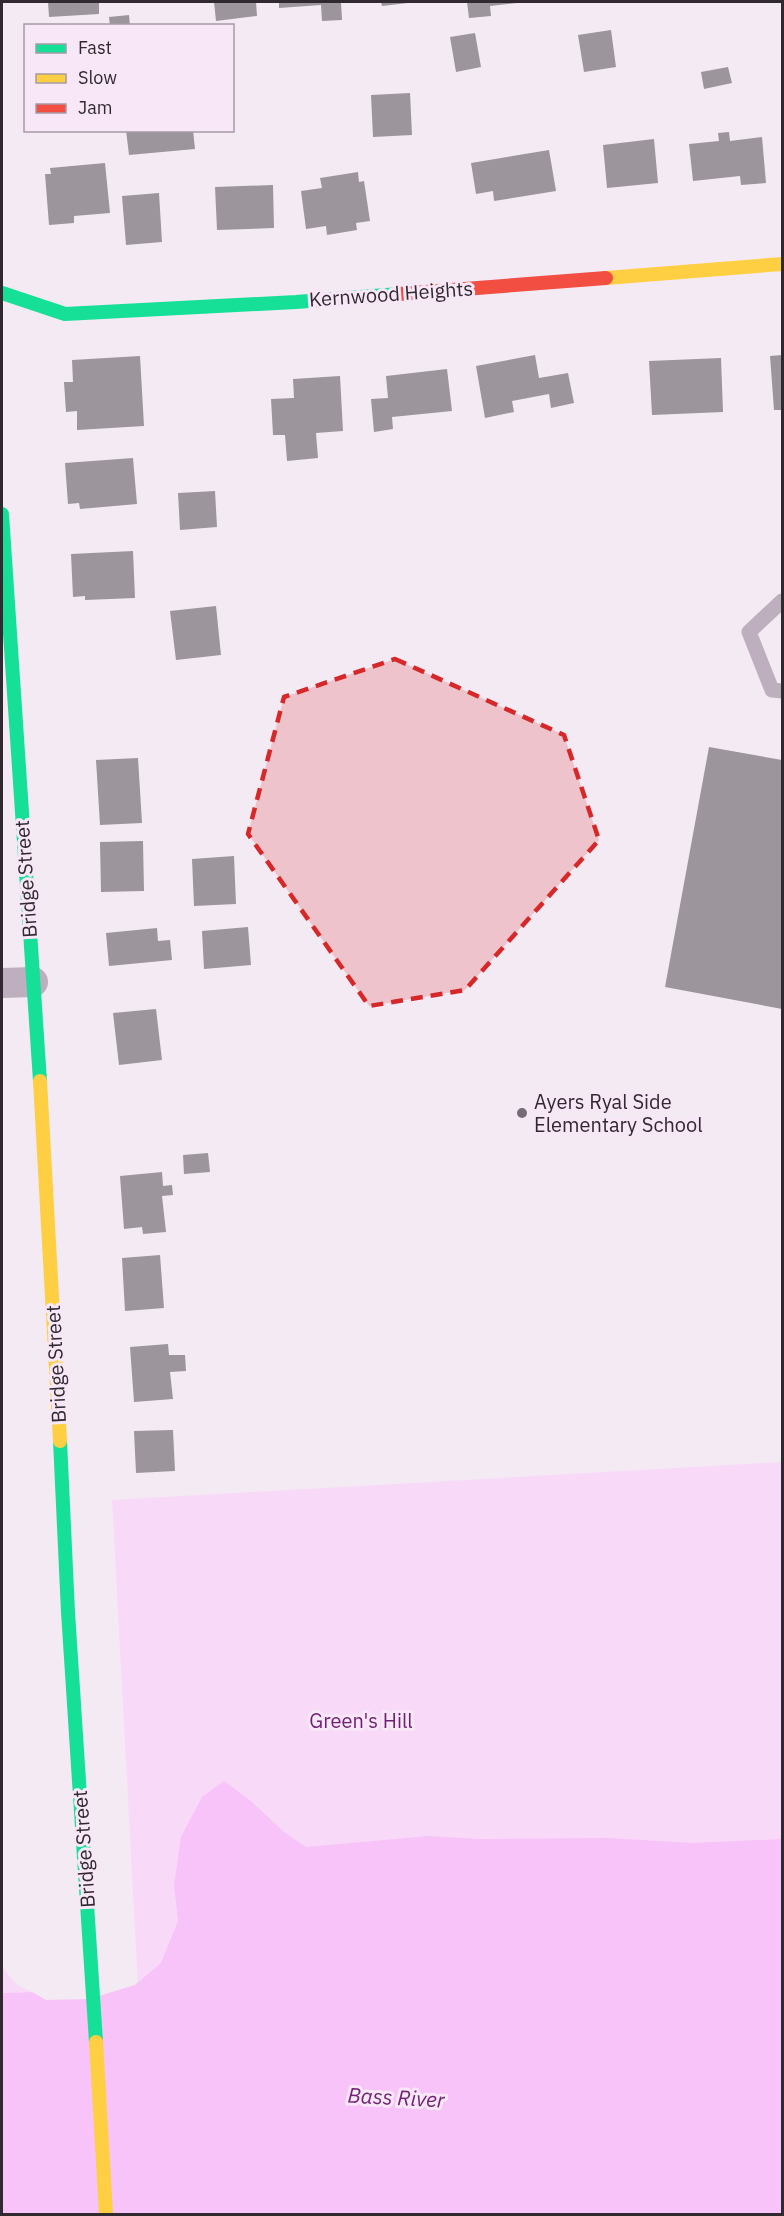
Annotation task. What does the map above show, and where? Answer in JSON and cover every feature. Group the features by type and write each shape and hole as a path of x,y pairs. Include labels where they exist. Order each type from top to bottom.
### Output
{"main road":[{"name":"Kernwood Heights","path":"2,293 65,314 296,302 783,264"},
{"name":"Bridge Street","path":"2,514 8,691 33,982 48,1202 68,1612 106,2214"}],"street":[{"path":"2,983 33,982"}],"lane":[{"path":"783,601 749,632 772,690 783,691"}],"highlighted area":[{"path":"395,659 564,735 599,840 465,990 369,1006 248,834 284,697"}],"green space":[{"name":"Green's Hill","path":"782,1462 782,1872 139,2006 112,1500"},
{"path":"2,1967 17,1985 32,1992 2,1993"}],"water":[{"name":"Bass River","path":"224,1781 251,1801 284,1832 306,1847 429,1836 479,1839 607,1838 693,1843 782,1839 782,2214 2,2214 2,1993 32,1992 46,2000 89,1999 135,1985 161,1963 178,1921 174,1885 181,1837 202,1797"}],"building":[{"path":"48,2 99,2 99,14 49,17"},
{"path":"214,2 256,2 257,16 216,21"},
{"path":"279,2 341,2 342,20 322,21 321,5 279,8"},
{"path":"381,2 408,2 408,3 382,6"},
{"path":"467,2 517,3 490,6 491,16 469,18"},
{"path":"129,15 130,24 110,24 109,17"},
{"path":"611,30 616,67 584,72 578,35"},
{"path":"475,33 481,67 456,72 450,37"},
{"path":"728,67 732,83 704,89 701,72"},
{"path":"410,93 412,135 373,137 371,95"},
{"path":"126,132 193,132 195,149 129,155"},
{"path":"729,132 730,141 762,137 766,183 741,185 740,176 693,181 689,144 719,141 718,133"},
{"path":"654,139 658,183 607,188 603,145"},
{"path":"549,150 556,191 494,201 493,191 476,194 471,163"},
{"path":"105,163 110,213 74,216 74,223 49,225 45,174 51,174 50,168"},
{"path":"358,172 359,182 364,181 370,221 356,223 357,230 327,235 326,226 306,229 301,191 322,188 320,178"},
{"path":"273,185 274,228 217,230 215,187"},
{"path":"159,193 162,242 126,245 122,196"},
{"path":"535,355 539,378 568,373 574,403 551,408 549,394 512,401 514,412 485,418 476,366"},
{"path":"782,355 782,410 774,410 770,356"},
{"path":"140,356 144,426 77,430 77,411 66,412 64,382 73,382 72,360"},
{"path":"721,358 723,412 652,415 649,361"},
{"path":"447,369 452,411 392,417 393,429 374,432 371,399 388,398 386,376"},
{"path":"340,376 343,431 316,433 318,458 287,461 285,435 273,435 271,399 294,398 293,379"},
{"path":"133,458 137,504 80,509 79,503 68,504 65,463"},
{"path":"215,491 217,527 180,530 178,493"},
{"path":"133,551 135,598 85,600 85,596 73,597 71,554"},
{"path":"216,606 221,655 176,660 170,611"},
{"path":"709,747 782,760 782,1009 665,987"},
{"path":"138,758 142,823 100,825 96,760"},
{"path":"143,841 144,891 101,892 100,842"},
{"path":"234,856 236,904 194,906 192,859"},
{"path":"248,927 251,965 204,969 202,931"},
{"path":"157,928 158,941 170,940 172,960 109,966 106,933"},
{"path":"156,1009 162,1060 119,1065 113,1013"},
{"path":"208,1153 210,1172 184,1174 183,1155"},
{"path":"162,1172 163,1186 172,1185 173,1195 162,1196 166,1232 143,1234 142,1227 124,1229 120,1176"},
{"path":"160,1255 164,1308 125,1311 122,1258"},
{"path":"168,1344 169,1355 185,1355 186,1371 170,1372 173,1399 134,1402 130,1347"},
{"path":"173,1430 175,1471 136,1473 134,1431"}],"traffic: fast":[{"path":"2,293 65,314 296,302 399,294"},
{"path":"2,514 40,1081"},
{"path":"60,1441 68,1612 96,2042"}],"traffic: slow":[{"path":"606,278 782,264"},
{"path":"40,1081 60,1441"},
{"path":"96,2042 106,2214"}],"traffic: jam":[{"path":"399,294 606,278"}],"place":[{"name":"Ayers Ryal Side Elementary School","path":"522,1113"}]}
